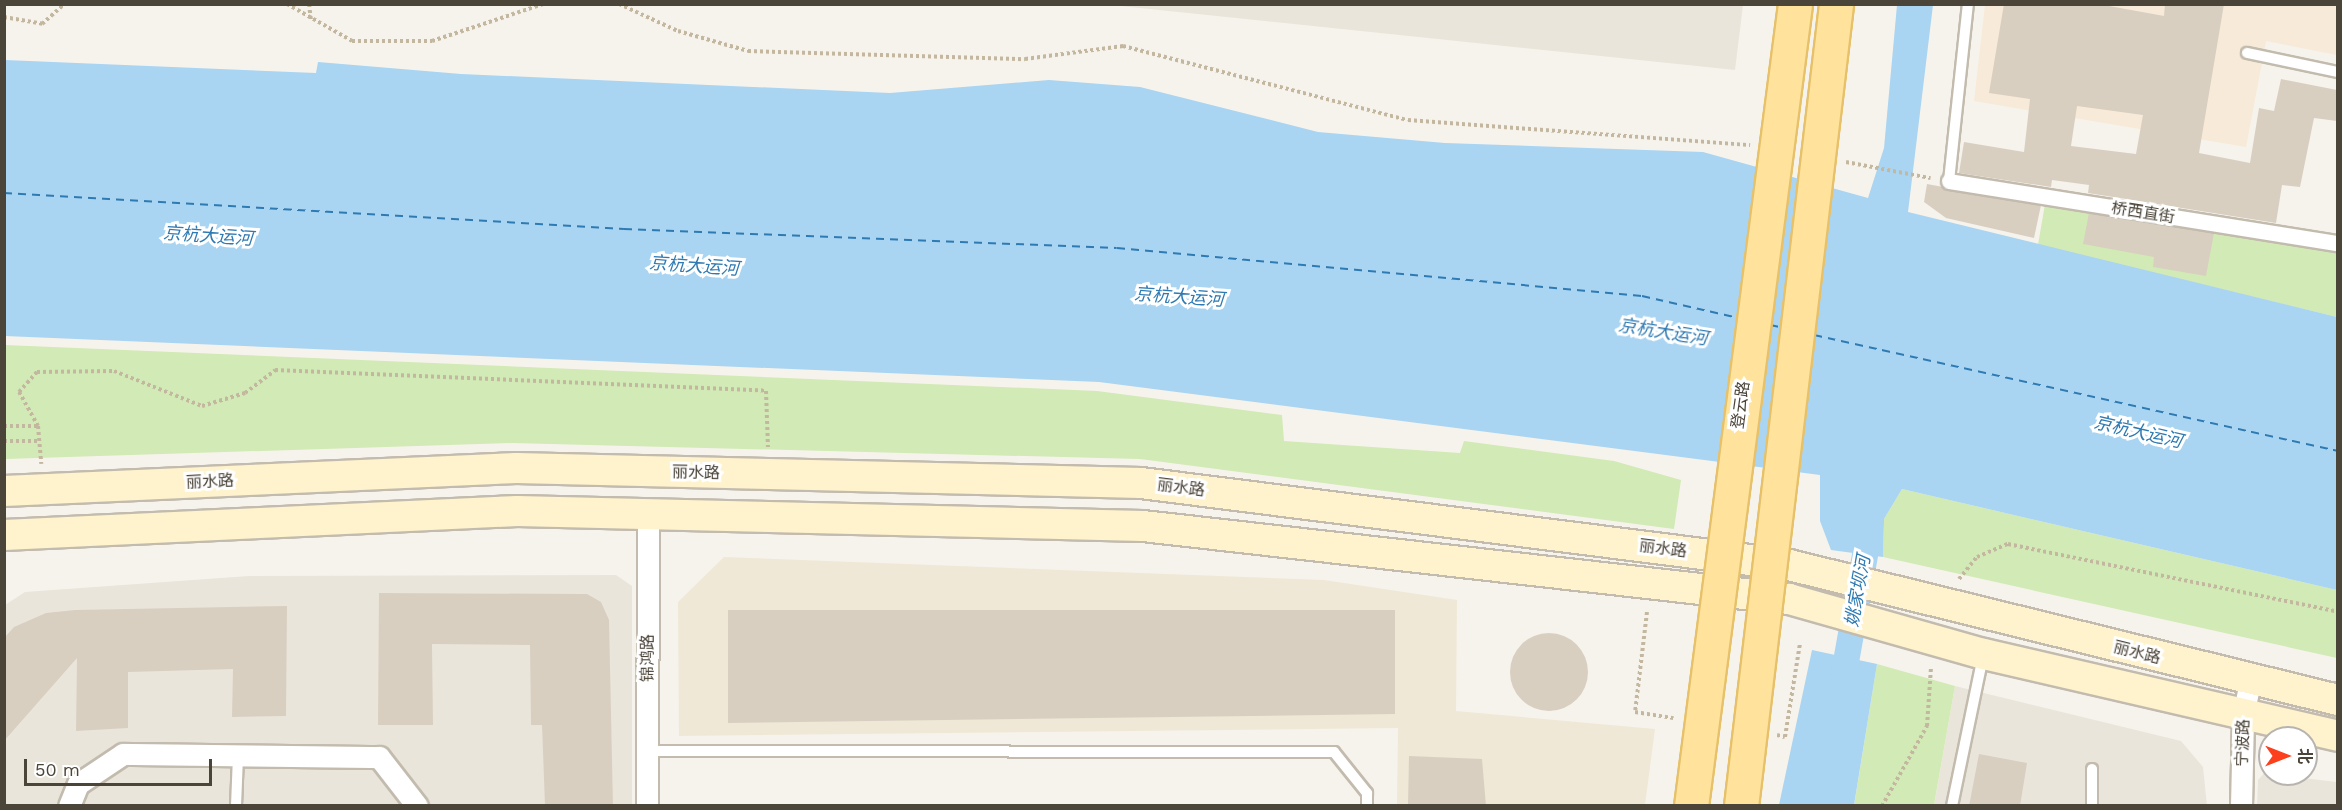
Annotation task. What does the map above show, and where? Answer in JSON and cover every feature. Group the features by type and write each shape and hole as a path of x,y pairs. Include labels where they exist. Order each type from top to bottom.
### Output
{"main road":[{"name":"登云路","path":"1691,806 1699,722 1794,4"},
{"path":"1741,806 1836,4"},
{"name":"丽水路","path":"4,491 516,468 1141,483 1789,565 1949,593 2250,681 2337,700"},
{"path":"4,535 517,511 648,511 1143,526 1790,599 1984,654 2337,736"}],"street":[{"name":"桥西直街","path":"1943,180 2337,243"},
{"name":"锦鸿路","path":"647,806 648,511"},
{"name":"宁波路","path":"2241,806 2243,715 2250,681"},
{"path":"69,806 78,784 123,754 379,757 417,806"}],"lane":[{"path":"1943,180 1968,4"},
{"path":"2247,53 2337,72"},
{"path":"1952,806 1984,654"},
{"path":"647,751 1334,752 1367,793 1367,806"},
{"path":"236,806 238,756"},
{"path":"2092,769 2092,806"}],"path":[{"path":"4,17 42,24 64,4"},
{"path":"287,4 312,22 352,41 432,41 543,4"},
{"path":"309,4 312,22"},
{"path":"619,4 678,31 748,51 1025,59 1123,46 1408,120 1712,138 1756,146"},
{"path":"1834,160 1943,180"},
{"path":"41,468 38,426 19,392 38,372 114,371 202,406 245,393 275,370 704,384 766,391 769,457"},
{"path":"4,426 38,426"},
{"path":"4,441 39,441"},
{"path":"1949,593 1977,557 2008,544 2337,612"},
{"path":"1647,612 1635,712 1699,722"},
{"path":"1882,806 1927,726 1932,639"},
{"path":"1749,727 1785,737 1800,643"}],"shaded area":[{"path":"1111,5 1743,5 1735,70"},
{"path":"1985,5 2337,5 2337,55 2266,41 2246,147 1974,101"},
{"path":"724,557 1324,580 1457,600 1456,711 1655,729 1645,805 1397,805 1398,728 679,736 678,602"},
{"path":"616,575 632,586 632,805 5,806 5,605 25,592 249,576"},
{"path":"1955,686 2181,741 2203,767 2207,806 1934,806"},
{"path":"2258,780 2258,786 2318,786 2318,780 2337,782 2337,805 2257,805"}],"green space":[{"path":"2046,198 2337,243 2337,317 2038,245"},
{"path":"5,345 1097,391 1282,415 1284,441 1460,453 1464,441 1614,461 1681,480 1674,529 1140,459 512,443 5,459"},
{"path":"1902,489 2337,590 2337,658 1883,557 1884,519"},
{"path":"1877,664 1955,686 1934,805 1854,806"}],"water":[{"name":"京杭大运河","path":"1897,5 1933,5 1908,212 2337,317 2337,590 1902,489 1884,519 1883,557 1831,550 1820,521 1820,475 1099,382 5,336 5,60 316,73 318,62 461,74 890,93 1049,80 1140,87 1318,132 1445,143 1703,152 1868,198 1884,148"},
{"path":"1812,650 1877,664 1854,805 1779,805"}],"building":[{"path":"2004,4 2098,4 2164,16 2165,4 2224,4 2199,153 2250,163 2259,108 2274,111 2281,79 2337,90 2337,121 2314,118 2300,187 2282,185 2276,223 2088,193 2089,185 2052,180 2051,187 1959,173 1964,142 2024,152 2030,99 1989,93","holes":["2077,106 2143,115 2136,154 2071,146"]},
{"path":"1927,184 2041,205 2034,238 1946,218 1924,202"},
{"path":"2089,213 2214,233 2206,276 2153,267 2154,257 2083,244"},
{"path":"379,593 587,594 601,602 609,620 613,806 545,806 542,725 531,725 530,645 432,644 433,725 378,725"},
{"path":"287,606 286,716 232,717 233,669 128,672 128,728 76,731 77,658 4,741 4,638 14,627 46,613 75,610"},
{"path":"728,610 1395,610 1395,714 728,723"},
{"path":"1549,633 1564,636 1577,644 1585,657 1588,672 1585,687 1577,700 1564,708 1549,711 1534,708 1521,700 1513,687 1510,672 1513,657 1521,644 1534,636"},
{"path":"1979,754 2027,763 2020,806 1969,806"},
{"path":"1409,756 1482,759 1486,806 1408,806"}],"waterway":[{"name":"姚家坝河","path":"1841,690 1871,522"}],"ferry route":[{"path":"4,193 624,229 1117,248 1642,296 1739,318"},
{"path":"1770,325 1780,327"},
{"path":"1814,335 2338,451"}]}
